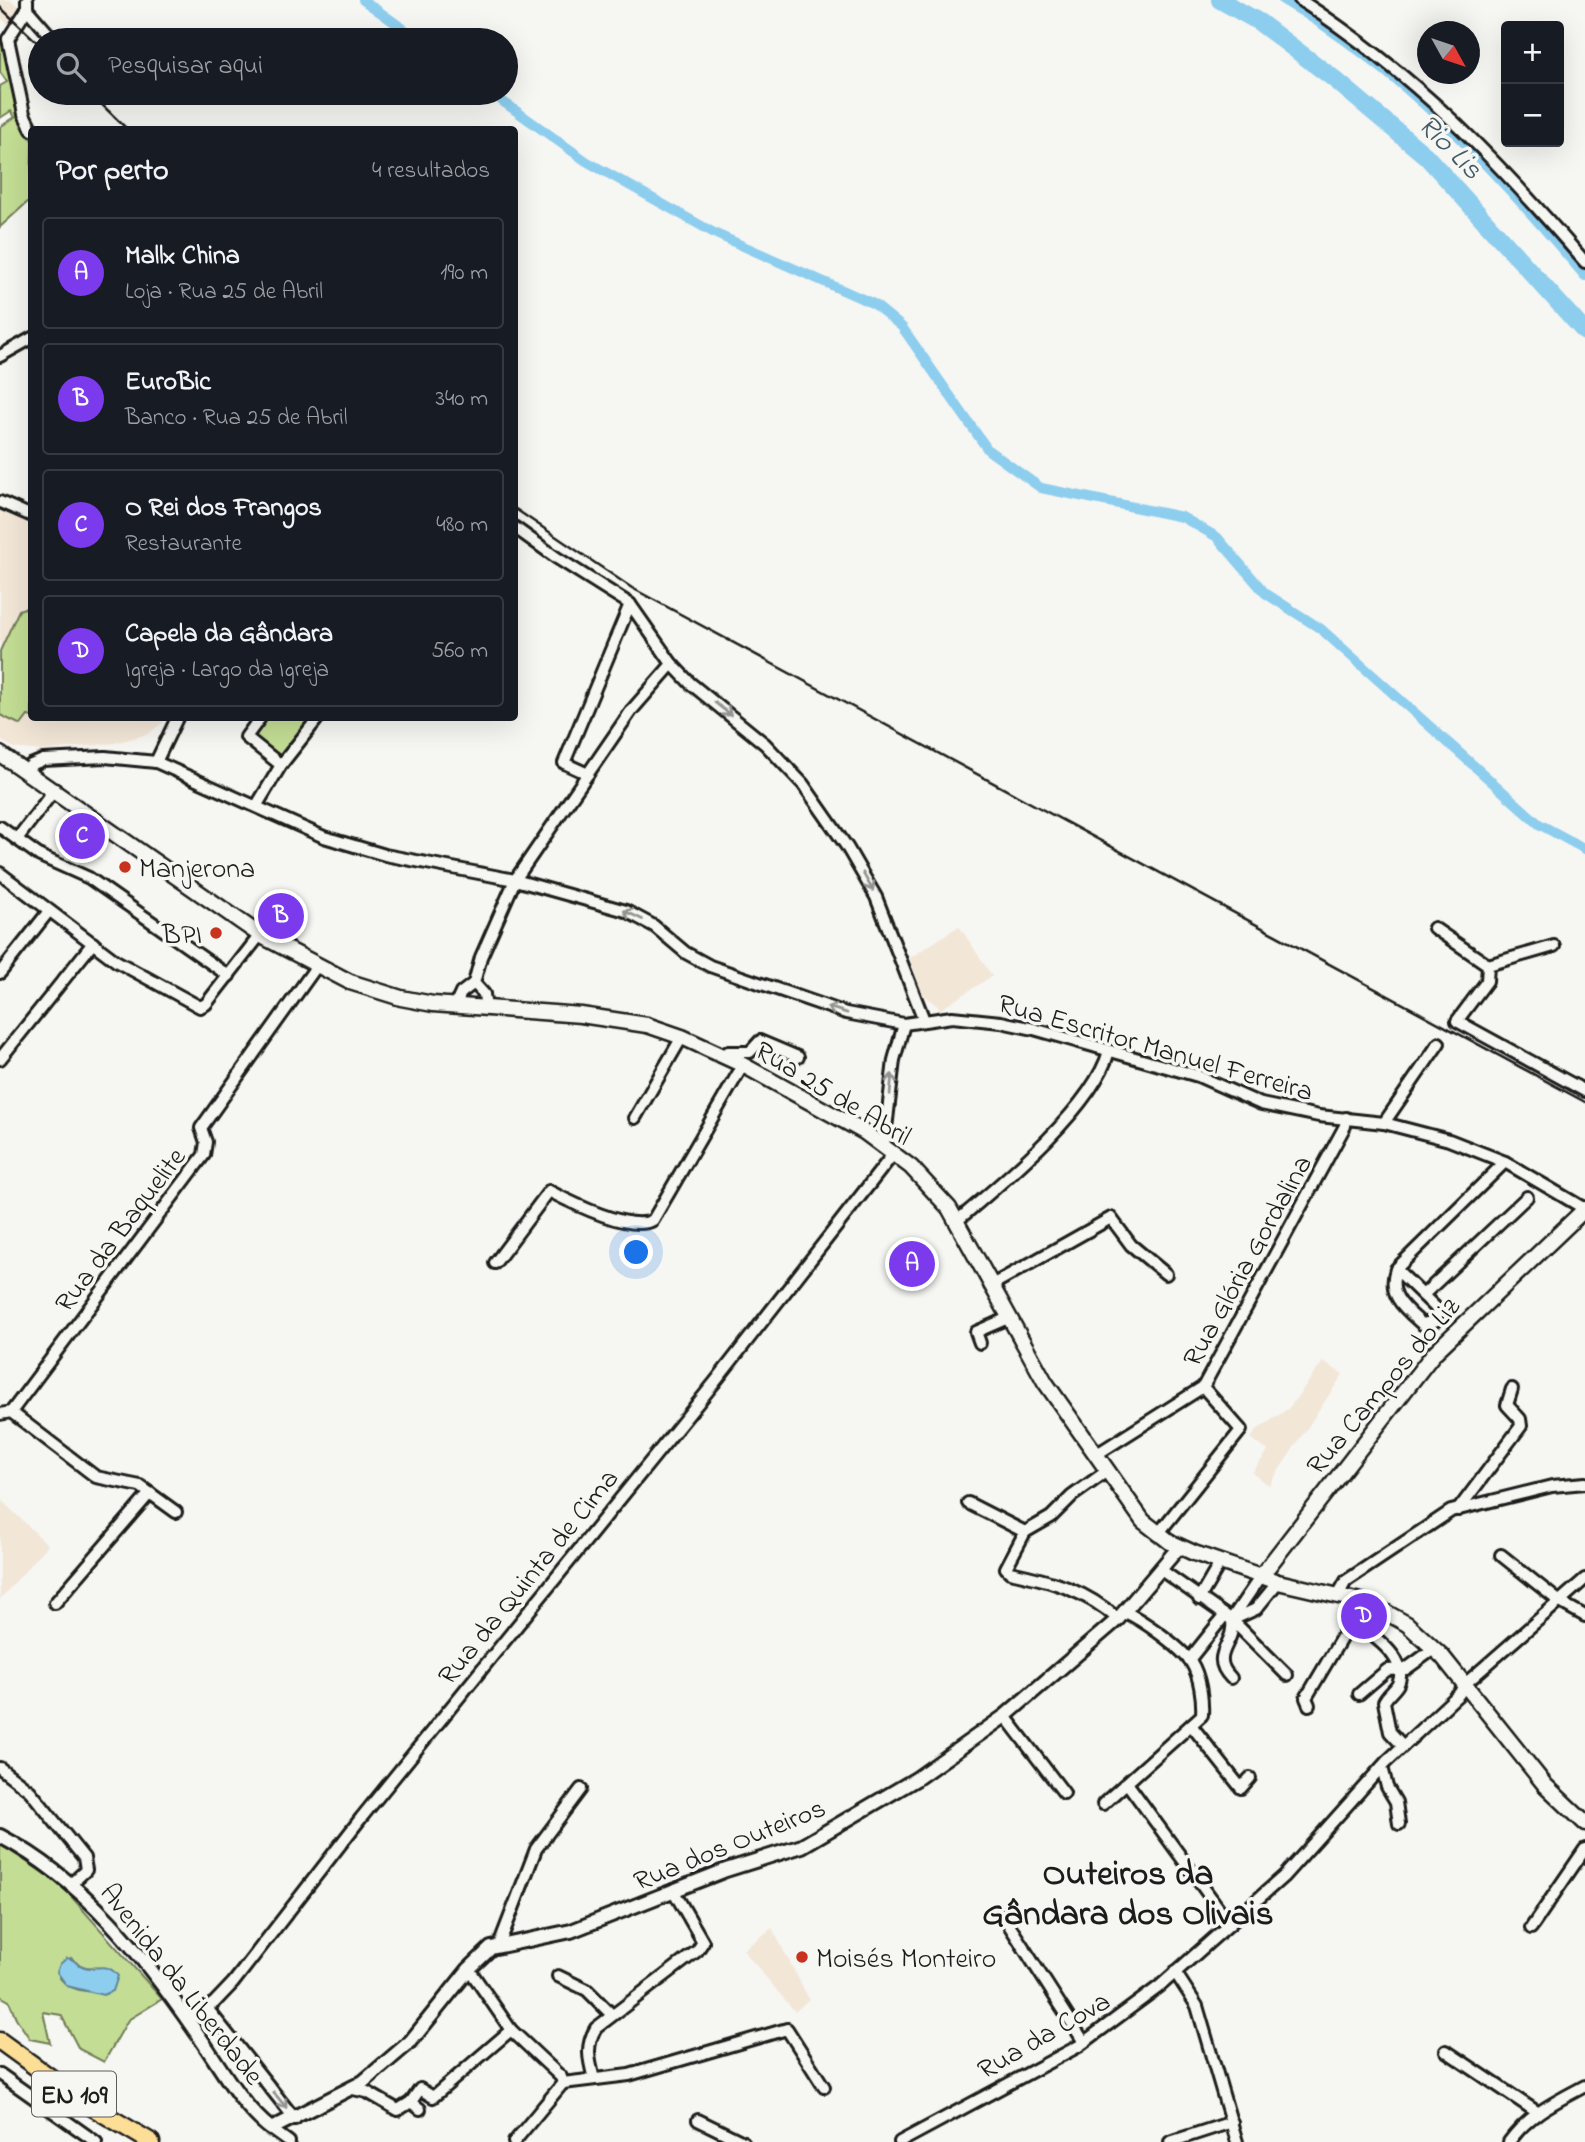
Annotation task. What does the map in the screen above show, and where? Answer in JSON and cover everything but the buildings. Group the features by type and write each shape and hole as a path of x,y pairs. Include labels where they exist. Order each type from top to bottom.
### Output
{"main road":[{"name":"Rua 25 de Abril","path":"0,754 55,789 260,935 316,967 379,992 456,1006 621,1019 682,1037 802,1095 889,1150 939,1197 958,1220 990,1286 1045,1382 1097,1454 1130,1506 1158,1534 1179,1547 1220,1563 1278,1581 1359,1600 1399,1618 1435,1648 1545,1785 1585,1823"},
{"name":"Rua Campos do Liz","path":"1261,1576 1434,1353 1585,1209"},
{"name":"EN 109","path":"0,2041 87,2104 151,2142"}],"street":[{"path":"1300,0 1382,57 1437,103 1494,158 1585,262"},
{"path":"30,126 24,114 4,35 27,4 45,28"},
{"path":"0,356 28,340"},
{"path":"0,502 28,514"},
{"path":"518,530 630,604 672,664 690,683 765,744 817,804 876,897 924,1020"},
{"path":"588,774 565,763 630,604"},
{"path":"456,1006 461,993 474,983 481,957 515,880 631,711 672,664"},
{"path":"156,762 176,721"},
{"path":"258,721 246,737 281,765"},
{"path":"257,805 281,765 316,721"},
{"path":"26,770 43,760 104,757 156,762 324,837 385,855 515,880 626,911 654,926 686,953 736,977 846,1013 904,1024 894,1060 889,1150"},
{"path":"17,839 55,789"},
{"path":"0,827 50,862 89,878 229,976"},
{"path":"0,873 116,961 200,1007 229,976 260,935"},
{"path":"0,974 49,911"},
{"path":"1434,928 1489,965"},
{"path":"0,1059 93,943"},
{"path":"1489,965 1553,946"},
{"path":"1489,965 1487,981 1457,1021 1585,1091"},
{"name":"Rua da Baquelite","path":"6,1413 204,1155 206,1142 201,1128 316,967"},
{"path":"474,983 484,994 486,1009"},
{"name":"Rua Escritor Manuel Ferreira","path":"904,1024 952,1017 1001,1021 1198,1076 1261,1104 1320,1116 1384,1123 1449,1140 1505,1162 1585,1209"},
{"path":"635,1118 682,1037"},
{"path":"724,1056 728,1052 750,1052 760,1041 798,1057"},
{"path":"1384,1123 1439,1043"},
{"path":"958,1220 1046,1143 1100,1073 1109,1051"},
{"path":"495,1263 544,1189 579,1207 636,1224 653,1220 743,1065"},
{"name":"Rua Glória Gordalina","path":"1097,1454 1203,1387 1345,1126 1346,1118"},
{"name":"Rua da Quinta de Cima","path":"187,2020 206,2008 233,1983 361,1818 715,1382 889,1150"},
{"path":"1396,1269 1438,1312 1435,1321 1427,1325 1419,1321 1395,1296 1392,1286 1396,1269 1505,1162"},
{"path":"1423,1295 1527,1197"},
{"path":"990,1286 1111,1218 1131,1245 1166,1274"},
{"path":"980,1343 976,1332 1008,1318"},
{"path":"1158,1534 1241,1430 1203,1387"},
{"path":"1458,1510 1521,1426 1520,1419 1507,1405 1512,1389"},
{"path":"6,1413 96,1477 140,1486 176,1512"},
{"path":"1103,1804 1202,1715 1203,1700 1189,1660 1137,1617 1121,1616 1077,1589 1010,1572 1006,1568 1025,1532 1051,1517 1072,1496 1107,1471"},
{"path":"1338,1595 1346,1581 1458,1510 1552,1486 1585,1483"},
{"path":"55,1603 150,1493"},
{"path":"968,1503 1025,1532"},
{"name":"Rua dos Outeiros","path":"271,2129 353,2088 411,2040 485,1952 499,1945 571,1931 673,1890 814,1841 941,1763 1005,1716 1121,1616 1179,1547"},
{"path":"1501,1555 1560,1602 1585,1616"},
{"path":"1199,1599 1220,1563"},
{"path":"1161,1570 1228,1617 1287,1675"},
{"path":"1189,1660 1261,1576"},
{"name":"Rua da Cova","path":"900,2142 1084,2042 1175,1972 1284,1876 1382,1767 1459,1694 1465,1684 1585,1579"},
{"path":"1228,1617 1256,1609 1278,1581"},
{"path":"1309,1705 1306,1698 1352,1620 1359,1600"},
{"path":"1228,1617 1233,1628 1220,1660 1221,1668 1231,1678"},
{"path":"1352,1620 1388,1650 1398,1670 1398,1684 1384,1702 1390,1732 1403,1746"},
{"path":"1359,1694 1387,1670 1406,1670 1435,1648"},
{"path":"1005,1716 1063,1793"},
{"path":"1191,1725 1241,1787 1250,1778"},
{"path":"1382,1767 1387,1787 1396,1802 1399,1824"},
{"path":"0,1768 30,1791 84,1858 86,1870 72,1883"},
{"path":"1127,1783 1230,1924"},
{"path":"499,1945 536,1849 581,1789"},
{"name":"Avenida da Liberdade","path":"0,1836 72,1883 120,1934 187,2020 254,2114 289,2142"},
{"path":"1531,1928 1585,1849"},
{"path":"594,2080 588,2057 588,2040 596,2028 702,1946 701,1935 673,1890"},
{"path":"1002,1914 1084,2042"},
{"path":"469,1969 511,2030 561,2077 563,2083"},
{"path":"1175,1972 1197,2006 1237,2142"},
{"path":"558,1976 587,1990 612,2015"},
{"path":"206,2008 295,2119"},
{"path":"514,2142 563,2083 642,2071 787,2029 808,2067 824,2087"},
{"path":"353,2088 367,2092 398,2110 416,2106 421,2089 433,2097 511,2030"},
{"path":"1446,2051 1537,2112"},
{"path":"0,2074 96,2142"},
{"path":"1509,2142 1521,2125 1537,2112 1585,2086"},
{"path":"698,2120 729,2139 743,2142"},
{"path":"1170,2142 1232,2122"}],"shaded area":[{"path":"0,0 11,0 20,8 8,24 0,17"},
{"path":"0,510 28,522 28,721 164,721 148,734 114,743 41,751 14,748 0,740"},
{"path":"959,926 992,976 941,1009 921,992 910,958"},
{"path":"1323,1362 1343,1374 1269,1485 1252,1473 1268,1451 1251,1438 1257,1430 1289,1408"},
{"path":"0,1499 48,1545 0,1599"},
{"path":"772,1928 809,1999 795,2012 743,1950"}],"green space":[{"path":"0,37 5,42 21,118 28,133 28,202 0,227 0,127 15,117 11,111 0,118 0,86 7,82 0,72"},
{"path":"24,608 28,610 28,716 21,725 0,715 0,651 19,610"},
{"path":"265,721 309,721 278,758 254,738"},
{"path":"0,1844 61,1885 162,1999 128,2020 104,2062 79,2049 61,2015 43,2012 50,2043 30,2039 9,2001 0,1996","holes":["71,1958 84,1966 107,1969 117,1979 112,1985 97,1991 72,1987 60,1978"]}],"water":[{"path":"67,1958 87,1968 109,1968 118,1976 113,1991 103,1995 67,1986 57,1972 60,1964"}],"waterway":[{"path":"363,0 402,28"},
{"name":"Rio Lis","path":"1220,0 1259,22 1333,78 1426,156 1585,332"},
{"path":"1283,0 1369,58 1408,90 1482,161 1585,276"},
{"path":"508,105 586,161 716,234 874,304 902,327 988,450 1041,488 1182,517 1217,537 1265,593 1321,629 1539,824 1585,849"}],"railway":[{"path":"0,7 28,34"},
{"path":"102,105 124,126"},
{"path":"518,511 632,588 1585,1102"}],"place":[{"name":"O Rei dos Frangos","path":"82,836"},
{"name":"Manjerona","path":"125,867"},
{"name":"EuroBic","path":"281,916"},
{"name":"BPI","path":"216,933"},
{"name":"Mallx China","path":"912,1264"},
{"name":"Capela da Gândara","path":"1364,1616"},
{"name":"Moisés Monteiro","path":"802,1957"}],"district":[{"name":"Outeiros da Gândara dos Olivais","path":"1128,1892"}]}
